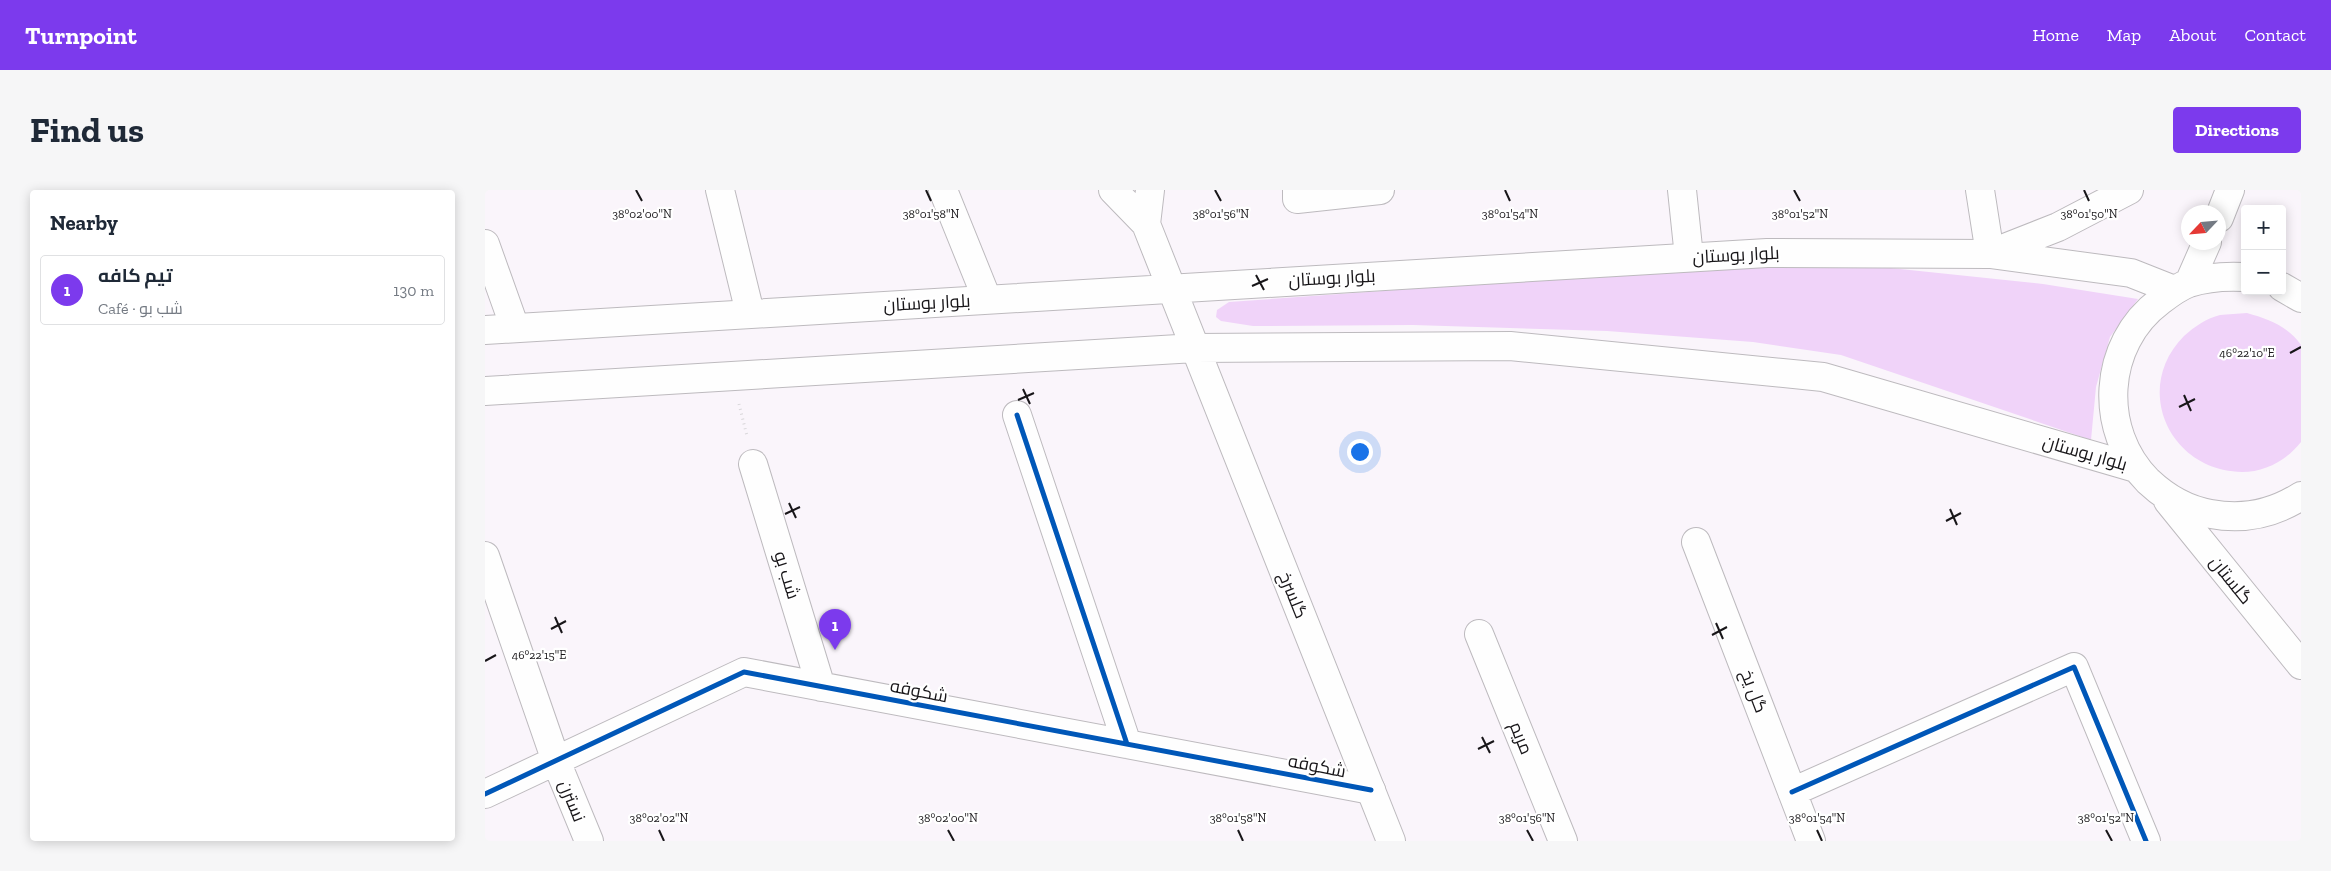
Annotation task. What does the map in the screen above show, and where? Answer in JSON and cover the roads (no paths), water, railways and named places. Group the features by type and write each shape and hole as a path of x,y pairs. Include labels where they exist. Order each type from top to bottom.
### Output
{"main road":[{"path":"720,190 750,313"},
{"path":"943,190 987,299"},
{"path":"1113,190 1146,224"},
{"path":"1146,224 1150,190"},
{"path":"1297,190 1297,199 1380,190"},
{"path":"1682,190 1689,257"},
{"path":"1980,190 1990,254 2058,227 2129,190"},
{"path":"2224,205 2230,190"},
{"name":"گلسرخ","path":"1146,224 1391,841"},
{"path":"485,244 515,328"},
{"path":"2182,287 2203,250"},
{"name":"بلوار بوستان","path":"485,330 1767,253 1990,254 2131,273 2182,287"},
{"path":"2241,277 2222,275 2182,287 2147,311 2137,324 2127,338 2115,370 2112,405 2120,438 2136,468 2162,494 2195,511 2231,518 2267,513 2301,496"},
{"path":"2286,289 2301,298"},
{"name":"بلوار بوستان","path":"485,391 1195,348 1510,346 1823,377 2136,468"},
{"path":"1017,416 1127,744"},
{"name":"شب بو","path":"753,464 821,687"},
{"name":"گلستان","path":"2162,494 2301,665"},
{"name":"گل یخ","path":"1696,542 1811,841"},
{"name":"نسترن","path":"485,556 556,761 589,841"},
{"name":"مریم","path":"1479,634 1563,841"},
{"path":"1792,792 2074,667 2146,841"},
{"name":"شکوفه","path":"485,794 744,672 1371,790"}],"place":[{"name":"تیم کافه","path":"835,650"}]}
